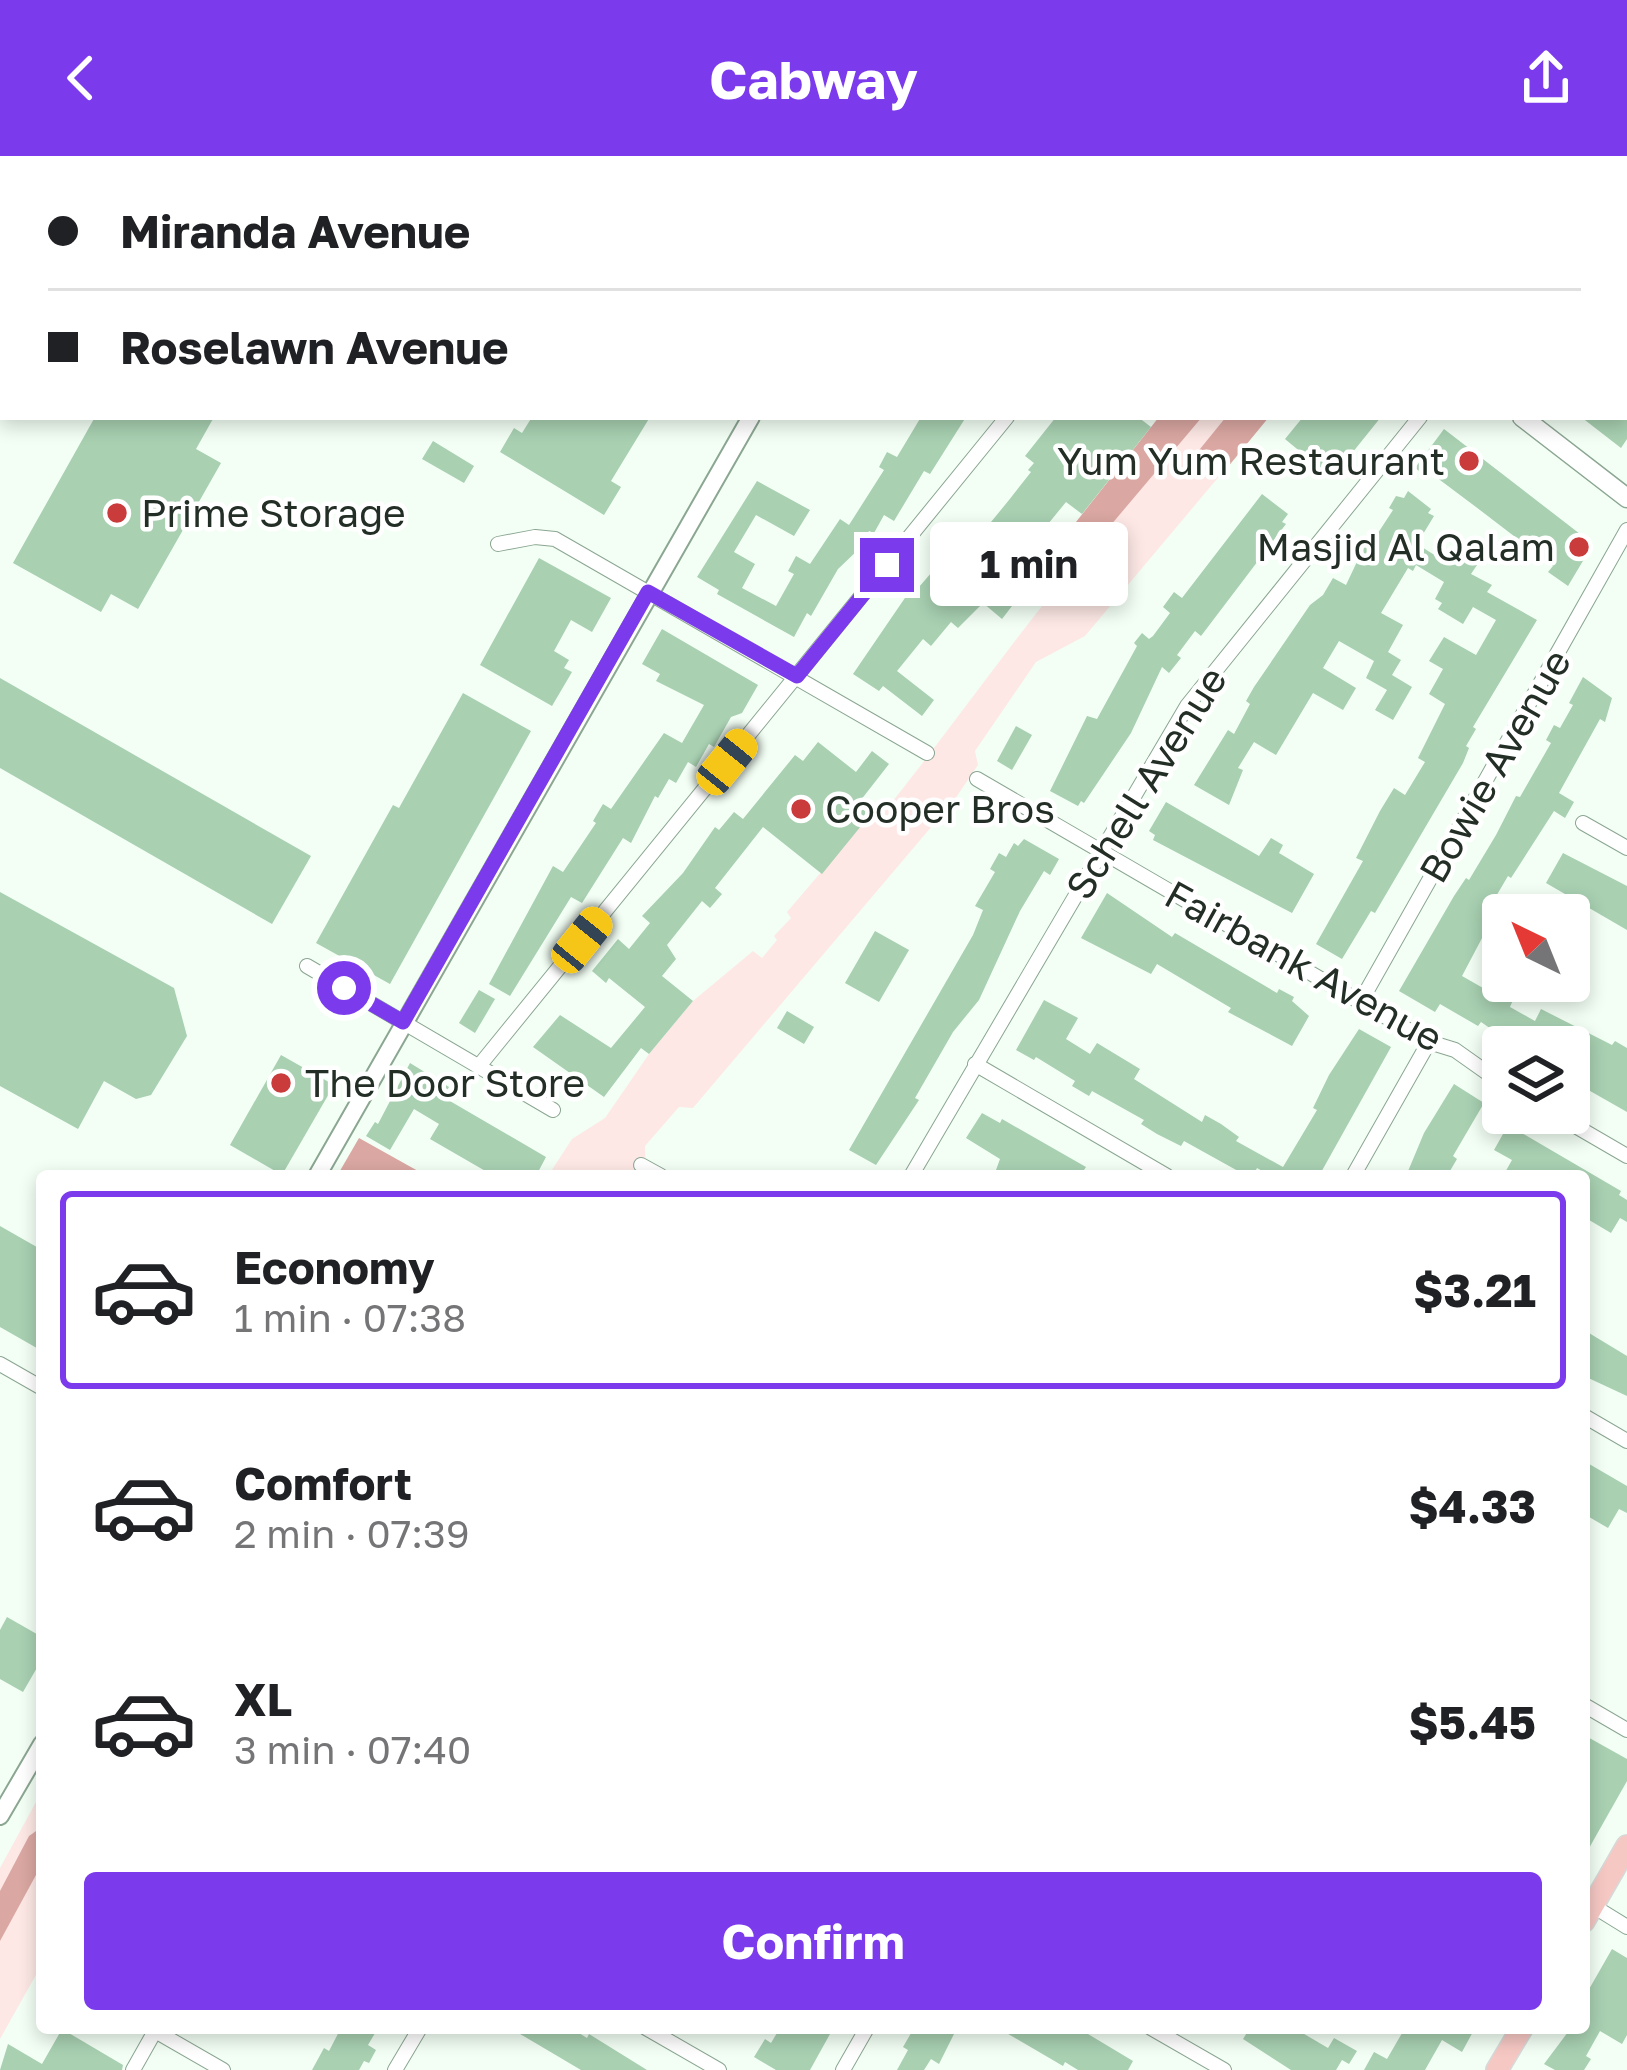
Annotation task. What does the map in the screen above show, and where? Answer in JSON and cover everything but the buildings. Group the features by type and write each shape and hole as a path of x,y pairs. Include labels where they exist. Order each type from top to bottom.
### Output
{"main road":[{"path":"1526,420 1627,498"},
{"path":"1590,1911 1627,1846"},
{"path":"1497,2070 1518,2034"}],"street":[{"path":"320,1170 749,420"},
{"path":"479,1066 1005,420"},
{"name":"Schell Avenue","path":"914,1170 1187,706 1418,420"},
{"name":"Bowie Avenue","path":"1361,1001 1627,530"},
{"path":"498,544 555,538 927,753"},
{"name":"Fairbank Avenue","path":"977,779 1482,1069"},
{"path":"1583,823 1627,848"},
{"path":"307,966 553,1110"},
{"path":"1356,1170 1429,1042"},
{"path":"975,1064 1157,1170"},
{"path":"1589,1134 1627,1156"},
{"path":"641,1165 650,1170"},
{"path":"0,1364 36,1385"},
{"path":"1590,1419 1627,1441"},
{"path":"1590,1708 1627,1730"},
{"path":"0,1816 36,1754"},
{"path":"1590,1915 1627,1927"},
{"path":"133,2070 150,2034"},
{"path":"159,2034 223,2070"},
{"path":"395,2070 416,2034"},
{"path":"656,2034 719,2070"},
{"path":"844,2070 865,2034"},
{"path":"1160,2034 1223,2070"}],"shaded area":[{"path":"1157,420 1266,420 1085,636 1036,662 975,751 978,765 955,799 693,1108 679,1107 645,1146 646,1170 552,1170 572,1139 605,1118 693,1001 753,951 762,958 791,918 787,912 870,815 877,821 1050,596 1031,579"},
{"path":"1157,420 1199,420 1051,596 1031,579"},
{"path":"1224,420 1267,420 1227,468 1215,463 1196,479 1189,476 1187,465"},
{"path":"359,1138 416,1170 340,1170"},
{"path":"36,1802 36,1975 0,2039 0,1868"},
{"path":"36,1831 36,1875 0,1941 0,1891"}],"place":[{"name":"Yum Yum Restaurant","path":"1469,461"},
{"name":"Prime Storage","path":"117,513"},
{"name":"Masjid Al Qalam","path":"1579,547"},
{"name":"Cooper Bros","path":"801,809"},
{"name":"The Door Store","path":"281,1083"}],"route":[{"path":"344,988 403,1022 648,592 797,676 887,565"}]}
